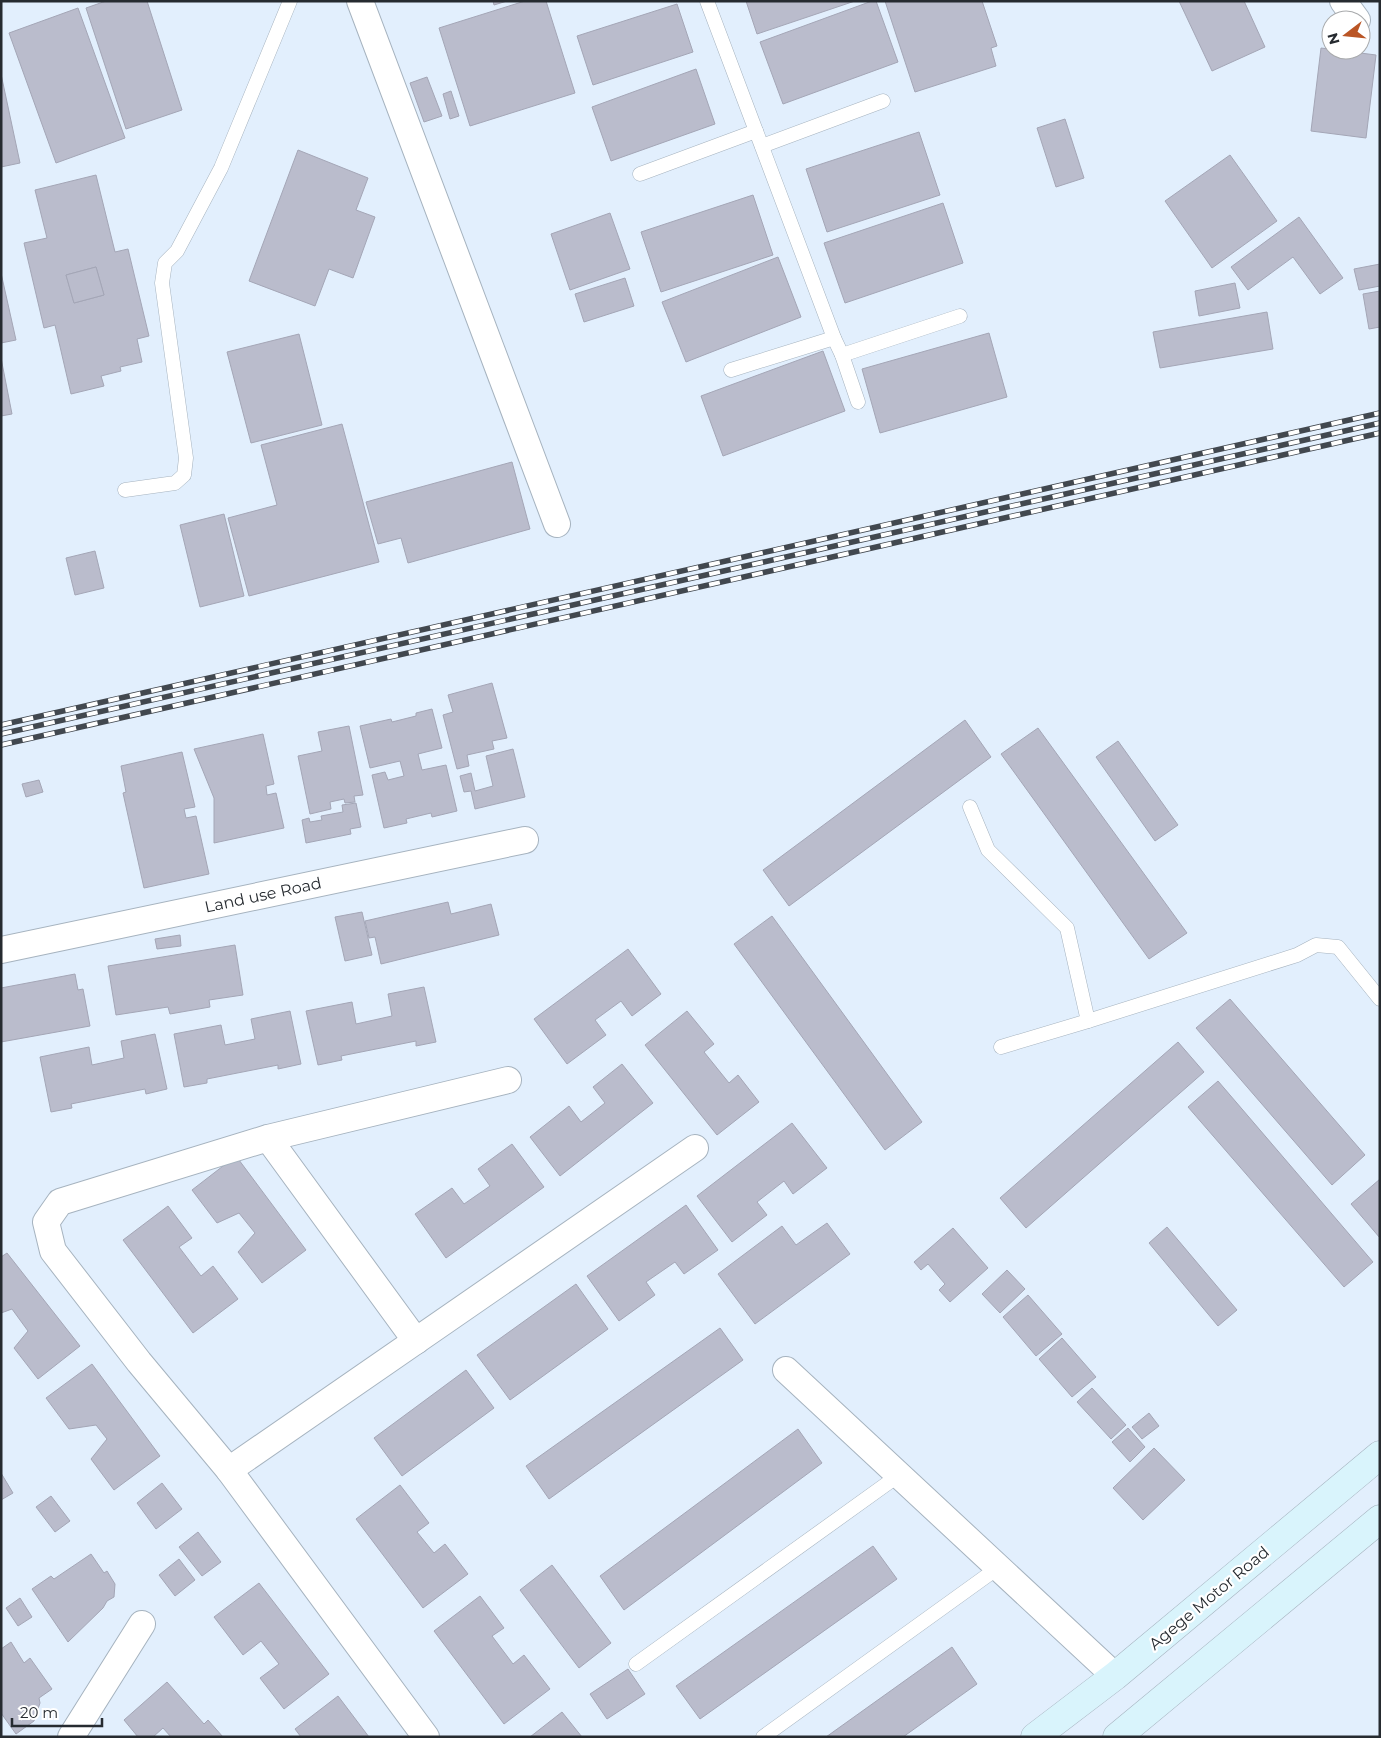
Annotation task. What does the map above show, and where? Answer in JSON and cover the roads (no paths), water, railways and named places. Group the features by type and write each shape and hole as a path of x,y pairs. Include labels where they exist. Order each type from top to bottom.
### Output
{"main road":[{"name":"Agege Motor Road","path":"1035,1737 1115,1676 1380,1455"},
{"path":"1123,1735 1380,1519"}],"street":[{"path":"360,1 557,524"},
{"name":"Land use Road","path":"1,950 525,840"},
{"path":"426,1737 229,1470 139,1362 53,1251 46,1222 60,1202 268,1138 508,1080"},
{"path":"268,1138 416,1340"},
{"path":"229,1470 695,1148"},
{"path":"786,1370 1115,1676"},
{"path":"71,1737 142,1624"}],"lane":[{"path":"125,490 175,483 184,475 186,458 162,283 165,263 177,251 221,168 290,1"},
{"path":"707,1 842,355 858,402"},
{"path":"762,146 883,101"},
{"path":"640,174 756,130"},
{"path":"842,355 960,316"},
{"path":"731,370 834,338"},
{"path":"970,807 988,850 1066,928 1088,1021"},
{"path":"1001,1047 1297,955 1316,945 1338,947 1380,999"},
{"path":"636,1664 898,1475"},
{"path":"763,1737 999,1567"}],"railway":[{"path":"1,725 1380,413"},
{"path":"1,734 1380,423"},
{"path":"1,745 1380,433"}]}
